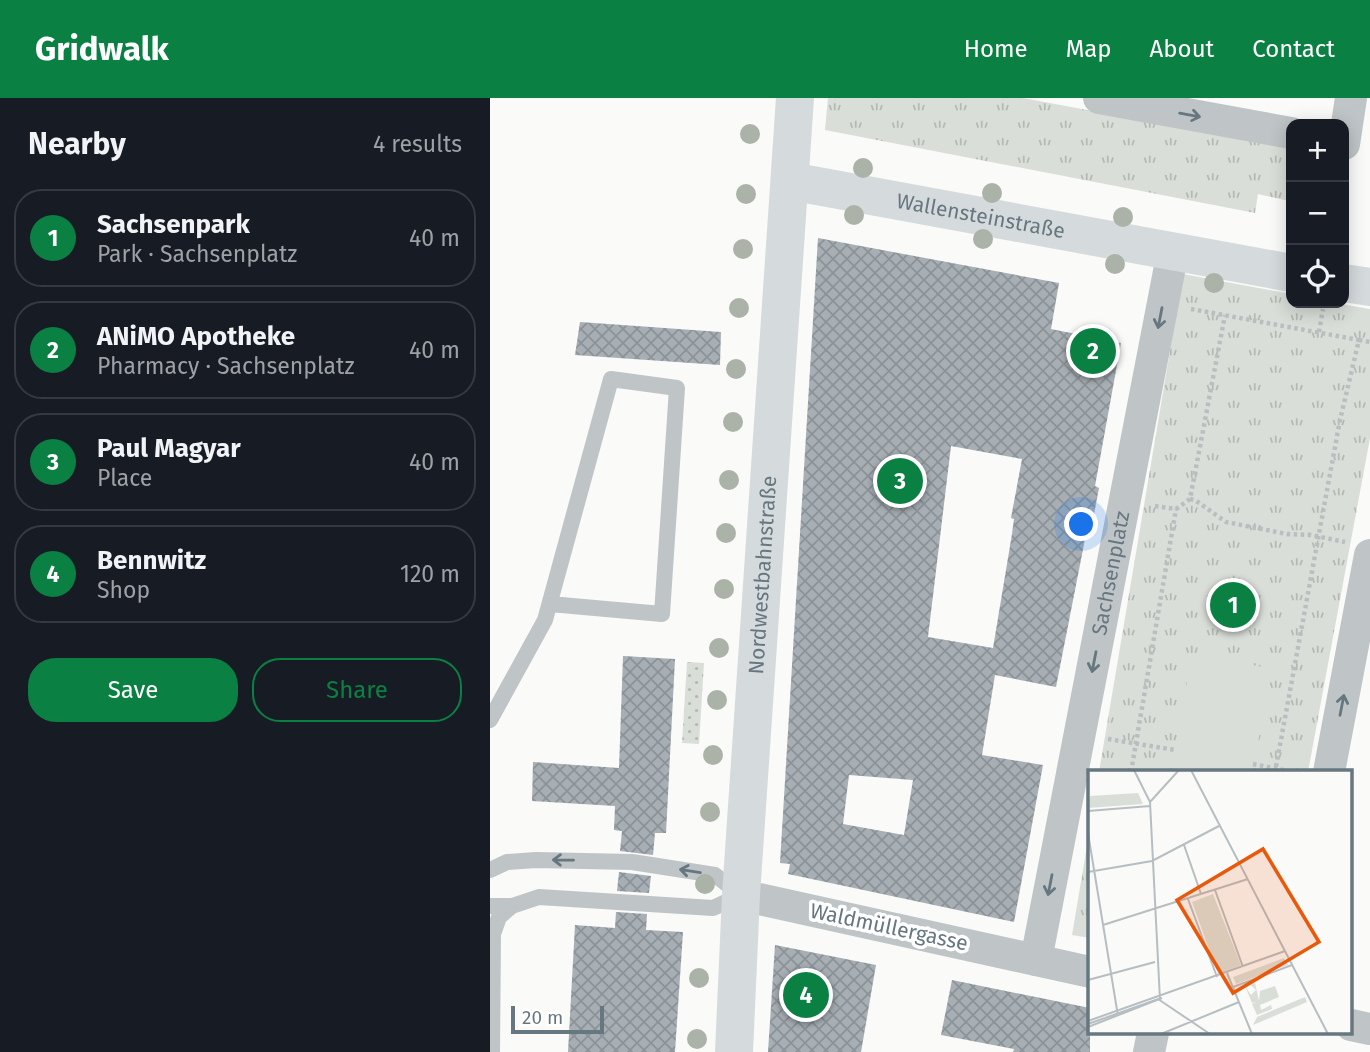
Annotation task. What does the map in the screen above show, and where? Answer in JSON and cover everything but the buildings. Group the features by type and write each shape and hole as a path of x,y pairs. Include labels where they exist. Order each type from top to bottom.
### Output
{"street":[{"name":"Nordwestbahnstraße","path":"734,1052 741,895 795,98"},
{"path":"1099,98 1286,131"},
{"path":"1348,119 1351,98"},
{"name":"Wallensteinstraße","path":"790,181 1173,251"},
{"path":"1173,251 1286,272"},
{"name":"Sachsenplatz","path":"1036,960 1173,251"},
{"path":"1349,284 1370,287"},
{"path":"1329,770 1364,549"},
{"name":"Waldmüllergasse","path":"741,895 1036,960"},
{"path":"1036,960 1088,972"},
{"path":"1352,1025 1370,1029"},
{"path":"1149,1052 1153,1034"}],"lane":[{"path":"490,720 545,620 611,379 677,388 662,614 550,604"},
{"path":"490,870 508,862 527,860 632,862 715,875 741,895 713,908 539,897 512,906 490,906"},
{"path":"492,1052 493,934 499,917 512,906"}],"path":[{"path":"1163,304 1370,342"},
{"path":"1319,332 1323,308"},
{"path":"1131,770 1176,509 1190,499 1225,315"},
{"path":"1254,764 1275,770 1340,420 1359,340"},
{"path":"1333,419 1340,420"},
{"path":"1190,499 1226,522 1318,537 1364,549"},
{"path":"1125,500 1176,509"},
{"path":"1080,735 1175,750"}],"green space":[{"path":"828,98 1023,98 1286,147 1286,200 1258,194 1255,213 825,130"},
{"path":"1183,274 1286,293 1286,308 1349,308 1349,305 1370,309 1370,438 1308,770 1099,770"},
{"path":"1192,654 1273,669 1252,770 1171,770"},
{"path":"687,662 704,663 699,744 682,743"},
{"path":"1088,840 1088,938 1072,935"}],"place":[{"name":"ANiMO Apotheke","path":"1093,351"},
{"name":"Paul Magyar","path":"900,481"},
{"name":"Sachsenpark","path":"1233,605"},
{"name":"Bennwitz","path":"806,995"}]}
